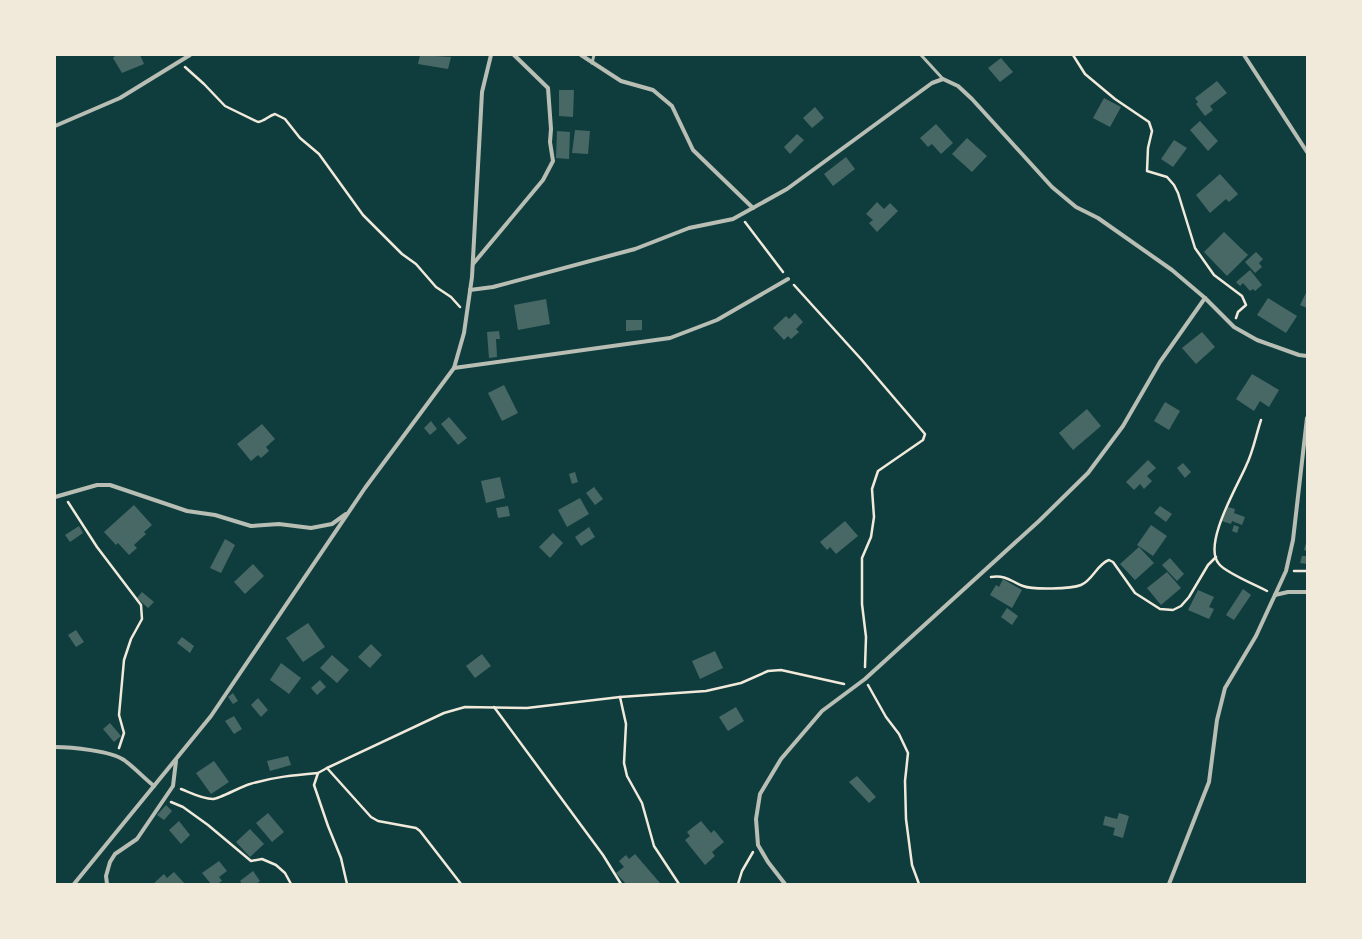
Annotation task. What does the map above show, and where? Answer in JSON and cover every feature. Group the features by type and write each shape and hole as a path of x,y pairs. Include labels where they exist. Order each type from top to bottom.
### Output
{"street":[{"path":"55,126 120,98 190,55"},
{"path":"74,884 211,716 350,511 454,368 464,333 470,290 473,264 482,92 491,55"},
{"path":"473,264 543,180 553,161 550,142 551,129 548,88 514,55"},
{"path":"581,55 621,81 653,90 672,106 693,150 752,208"},
{"path":"1244,55 1307,152"},
{"path":"470,290 493,286 635,249 689,228 733,219 787,188 932,83 943,79 958,86 972,99 1052,187 1076,207 1098,218 1172,270 1205,298 1234,327 1257,340 1299,355 1307,356"},
{"path":"454,368 670,338 717,320 788,279"},
{"path":"785,884 768,862 758,845 756,819 760,794 781,759 822,711 865,679 1039,521 1088,473 1123,426 1160,362 1205,298"},
{"path":"1169,884 1209,782 1217,720 1225,688 1256,636 1286,571 1293,540 1307,418"},
{"path":"55,498 97,485 110,485 187,510 215,515 251,526 279,524 311,528 332,524 350,511"},
{"path":"1275,594 1307,592"},
{"path":"55,747 67,747 111,753 123,759 154,786"},
{"path":"107,884 106,876 110,862 115,854 136,839 173,786 176,760"}],"lane":[{"path":"592,63 594,55"},
{"path":"921,55 943,79"}],"path":[{"path":"1073,55 1085,74 1115,99 1150,122 1152,131 1148,148 1147,171 1167,177 1178,193 1195,248 1214,275 1242,296 1246,305 1238,312 1234,327"},
{"path":"179,61 225,106 258,122 263,121 270,115 275,114 285,119 300,138 319,154 362,215 402,254 416,264 436,288 451,297 466,315"},
{"path":"740,215 788,279 861,359 925,434 923,440 878,471 874,479 872,489 874,517 872,537 862,558 862,604 866,637 865,679 886,717 899,734 908,754 905,781 906,819 912,865 920,884"},
{"path":"1261,420 1246,466 1220,523 1216,541 1216,557 1218,564 1225,569 1275,594"},
{"path":"63,495 97,547 141,606 142,619 131,639 124,660 119,715 124,733 119,747 123,759"},
{"path":"974,579 993,576 1009,578 1021,585 1032,588 1080,586 1109,560 1113,562 1134,593 1160,608 1173,610 1181,606 1189,597 1208,565 1216,557"},
{"path":"173,786 206,798 215,799 231,790 250,784 282,776 318,773 444,713 465,707 527,708 620,697 706,691 741,683 768,671 781,670 854,686"},
{"path":"620,697 626,724 624,763 627,776 642,803 654,846 679,884"},
{"path":"494,707 602,855 621,884"},
{"path":"328,768 344,784 371,818 378,821 416,828 420,831 461,884"},
{"path":"318,773 314,785 341,858 347,884"},
{"path":"165,799 183,807 228,840 251,861 262,859 281,868 291,884"},
{"path":"738,884 742,871 758,845"}],"building":[{"path":"116,55 140,55 144,64 122,73 113,58"},
{"path":"420,55 451,57 448,69 418,64"},
{"path":"1001,58 1013,72 1000,82 988,68"},
{"path":"1217,81 1227,93 1210,106 1213,110 1205,116 1196,104 1198,102 1195,98"},
{"path":"559,90 574,90 573,117 559,116"},
{"path":"1104,98 1121,107 1110,127 1093,118"},
{"path":"815,107 824,118 812,128 803,118"},
{"path":"1200,121 1218,141 1208,151 1190,130"},
{"path":"936,124 953,143 941,154 932,144 928,147 920,138"},
{"path":"575,130 590,131 588,154 572,153"},
{"path":"557,131 570,132 569,159 556,158"},
{"path":"797,134 804,140 790,154 784,147"},
{"path":"967,138 987,156 972,172 952,154"},
{"path":"1174,140 1187,148 1173,167 1161,159"},
{"path":"846,157 855,169 833,186 824,174"},
{"path":"1220,174 1238,194 1229,202 1226,199 1210,213 1196,195"},
{"path":"877,202 884,209 890,203 898,211 877,232 869,223 873,220 866,214"},
{"path":"1224,232 1248,255 1227,276 1204,252"},
{"path":"1256,252 1263,259 1259,263 1262,267 1255,273 1245,262"},
{"path":"1250,270 1262,285 1255,291 1253,289 1250,291 1243,283 1240,286 1236,282"},
{"path":"1307,291 1307,308 1300,305"},
{"path":"1268,298 1297,316 1286,333 1257,315"},
{"path":"546,299 550,324 518,330 514,305"},
{"path":"795,313 803,322 796,329 799,332 791,339 788,336 784,340 773,328 786,316 789,319"},
{"path":"626,320 642,320 642,330 626,331"},
{"path":"499,331 500,339 496,339 497,357 489,358 487,332"},
{"path":"1202,332 1215,347 1196,364 1182,348"},
{"path":"1252,374 1279,390 1269,407 1260,401 1254,411 1236,399"},
{"path":"504,385 518,413 502,421 488,393"},
{"path":"1165,402 1180,411 1169,430 1154,421"},
{"path":"1087,409 1101,426 1073,450 1059,433"},
{"path":"449,417 467,438 458,445 441,424"},
{"path":"431,421 437,429 430,435 424,428"},
{"path":"262,424 275,439 266,447 269,451 261,458 258,455 251,461 237,444"},
{"path":"1148,460 1156,468 1147,476 1152,481 1144,489 1140,484 1134,490 1126,482"},
{"path":"1183,463 1191,472 1185,478 1177,468"},
{"path":"575,472 578,482 572,484 569,474"},
{"path":"500,477 505,498 486,503 481,481"},
{"path":"594,487 603,499 595,505 586,493"},
{"path":"580,498 589,514 567,527 558,510"},
{"path":"134,505 152,525 144,532 146,534 134,545 137,548 129,555 118,543 116,545 104,532"},
{"path":"508,506 510,516 498,518 496,508"},
{"path":"1160,506 1172,514 1166,522 1154,513"},
{"path":"1228,507 1235,509 1234,513 1245,517 1242,525 1232,521 1231,524 1222,521"},
{"path":"845,521 858,536 836,554 830,547 827,550 820,542"},
{"path":"1151,525 1167,536 1153,556 1137,545"},
{"path":"1234,525 1239,527 1237,533 1232,531"},
{"path":"79,526 83,533 70,542 65,535"},
{"path":"589,527 595,537 581,546 575,537"},
{"path":"553,533 563,543 550,558 539,547"},
{"path":"225,539 235,545 221,573 210,568"},
{"path":"1307,543 1307,551 1304,550"},
{"path":"1139,547 1154,563 1135,580 1120,564"},
{"path":"1302,556 1307,556 1307,564 1300,563"},
{"path":"1170,558 1184,574 1177,581 1162,565"},
{"path":"253,564 264,576 245,594 234,582"},
{"path":"1167,572 1181,588 1161,605 1147,588"},
{"path":"1003,579 1022,590 1012,608 990,595 996,585 999,587"},
{"path":"1243,589 1251,595 1234,620 1226,615"},
{"path":"1198,590 1214,597 1209,607 1214,609 1209,619 1188,610"},
{"path":"142,592 154,602 148,608 137,598"},
{"path":"1007,608 1018,616 1012,625 1001,617"},
{"path":"308,623 325,647 303,662 286,638"},
{"path":"76,630 84,642 76,647 68,635"},
{"path":"182,637 194,646 190,653 177,643"},
{"path":"371,644 382,655 370,668 358,657"},
{"path":"715,651 723,668 700,679 692,661"},
{"path":"482,654 491,666 475,678 466,666"},
{"path":"332,655 349,670 337,683 320,668"},
{"path":"281,663 301,678 289,694 270,680"},
{"path":"320,680 326,687 317,695 311,688"},
{"path":"233,693 238,701 233,704 228,697"},
{"path":"258,698 268,710 261,717 251,705"},
{"path":"736,707 744,721 728,731 719,717"},
{"path":"234,716 242,729 234,734 225,721"},
{"path":"110,723 121,736 114,742 103,729"},
{"path":"288,756 291,765 270,771 267,761"},
{"path":"214,761 229,782 211,794 196,773"},
{"path":"857,776 876,797 869,803 849,782"},
{"path":"166,805 172,811 164,820 157,815"},
{"path":"268,813 284,832 272,842 256,823"},
{"path":"1119,813 1129,816 1123,838 1113,835 1115,828 1103,825 1105,816 1117,819"},
{"path":"179,821 190,835 181,844 169,830"},
{"path":"701,821 711,833 714,830 724,842 712,852 715,856 705,865 685,840 690,836 687,832"},
{"path":"250,829 264,844 250,857 236,842"},
{"path":"635,854 660,883 659,884 626,884 616,873 624,867 619,861 626,855 629,859"},
{"path":"219,861 227,871 219,877 222,881 217,884 211,884 202,873"},
{"path":"253,871 260,881 256,884 242,884 240,881"},
{"path":"174,872 185,884 153,884 164,874 167,878"}]}
